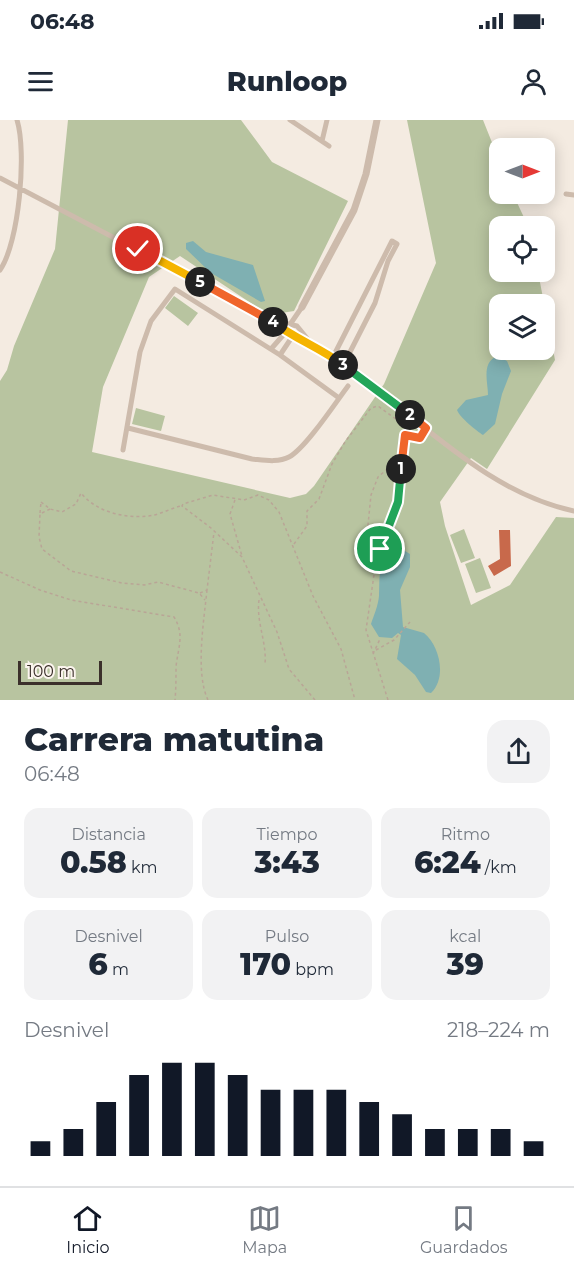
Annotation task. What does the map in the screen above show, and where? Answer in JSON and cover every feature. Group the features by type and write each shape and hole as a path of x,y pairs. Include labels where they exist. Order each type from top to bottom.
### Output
{"street":[{"path":"0,270 7,260 23,164 17,120"},
{"path":"290,120 329,146"},
{"path":"322,141 327,120"},
{"path":"271,349 303,307 354,210 366,174 377,120"},
{"path":"0,178 269,319 285,333 333,357 496,481 548,506 574,511"},
{"path":"566,194 574,195"},
{"path":"333,357 392,241 397,244 388,261 375,303 350,352"},
{"path":"123,450 144,342 151,321 175,289 271,349 339,398"},
{"path":"280,355 292,337 298,334 303,307"},
{"path":"269,319 298,327 311,344"},
{"path":"128,428 252,459 271,461 288,458 300,447 348,386"}],"path":[{"path":"293,544 308,526 307,511 319,499 332,464 371,408 382,407 402,422 405,435 400,458 398,502 376,561 366,622 373,654 388,700"},
{"path":"405,435 420,438 426,428"},
{"path":"376,561 367,535 371,495 378,477 400,458"},
{"path":"205,600 199,594 158,582 144,585 122,583 71,572 42,549 39,537 41,502 50,509 62,512 70,509 81,493 93,506 103,510 146,516 213,495 223,495 235,500 258,495 269,501 279,513 313,596 341,649 355,700"},
{"path":"235,500 230,514 242,557 259,598 277,632 289,669 315,700"},
{"path":"182,506 242,557"},
{"path":"40,514 50,509"},
{"path":"208,700 202,663 201,623 207,590 211,538 214,531"},
{"path":"0,572 40,590 71,600 174,617 180,627 182,640 177,664 176,700"},
{"path":"199,594 207,590"},
{"path":"259,598 265,664"},
{"path":"376,650 399,636 410,622"},
{"path":"373,654 380,639"}],"green space":[{"path":"68,120 241,120 272,162 348,201 294,311 269,315 180,256 149,277 103,387 92,452 290,498 306,494 314,486 384,384 436,263 407,120 483,120 490,138 489,204 518,204 523,216 489,216 489,282 540,282 542,294 489,294 489,360 555,360 487,469 471,458 440,502 445,526 471,605 510,585 556,517 574,518 574,700 0,700 0,381 7,370 14,346 55,249"},
{"path":"174,296 198,313 188,326 165,308"},
{"path":"136,408 165,416 161,431 132,424"},
{"path":"464,529 475,558 461,563 450,535"},
{"path":"480,558 491,588 476,593 465,564"}],"water":[{"path":"193,241 206,252 253,265 265,301 261,302 211,273 186,249 186,243"},
{"path":"491,360 505,360 511,371 502,394 495,424 483,435 457,410 466,400 488,395 487,368"},
{"path":"392,551 405,551 410,554 410,567 400,590 403,627 424,633 434,646 440,662 439,679 431,693 426,692 415,675 397,659 401,635 398,633 392,638 379,637 371,624 378,600 382,566 387,555"}],"building":[{"path":"499,530 510,530 511,566 494,576 488,566 500,559"}],"route":[{"path":"138,249 269,319 288,335 311,344 333,357 426,428 420,438 405,435 400,458 398,502 380,549"}]}
